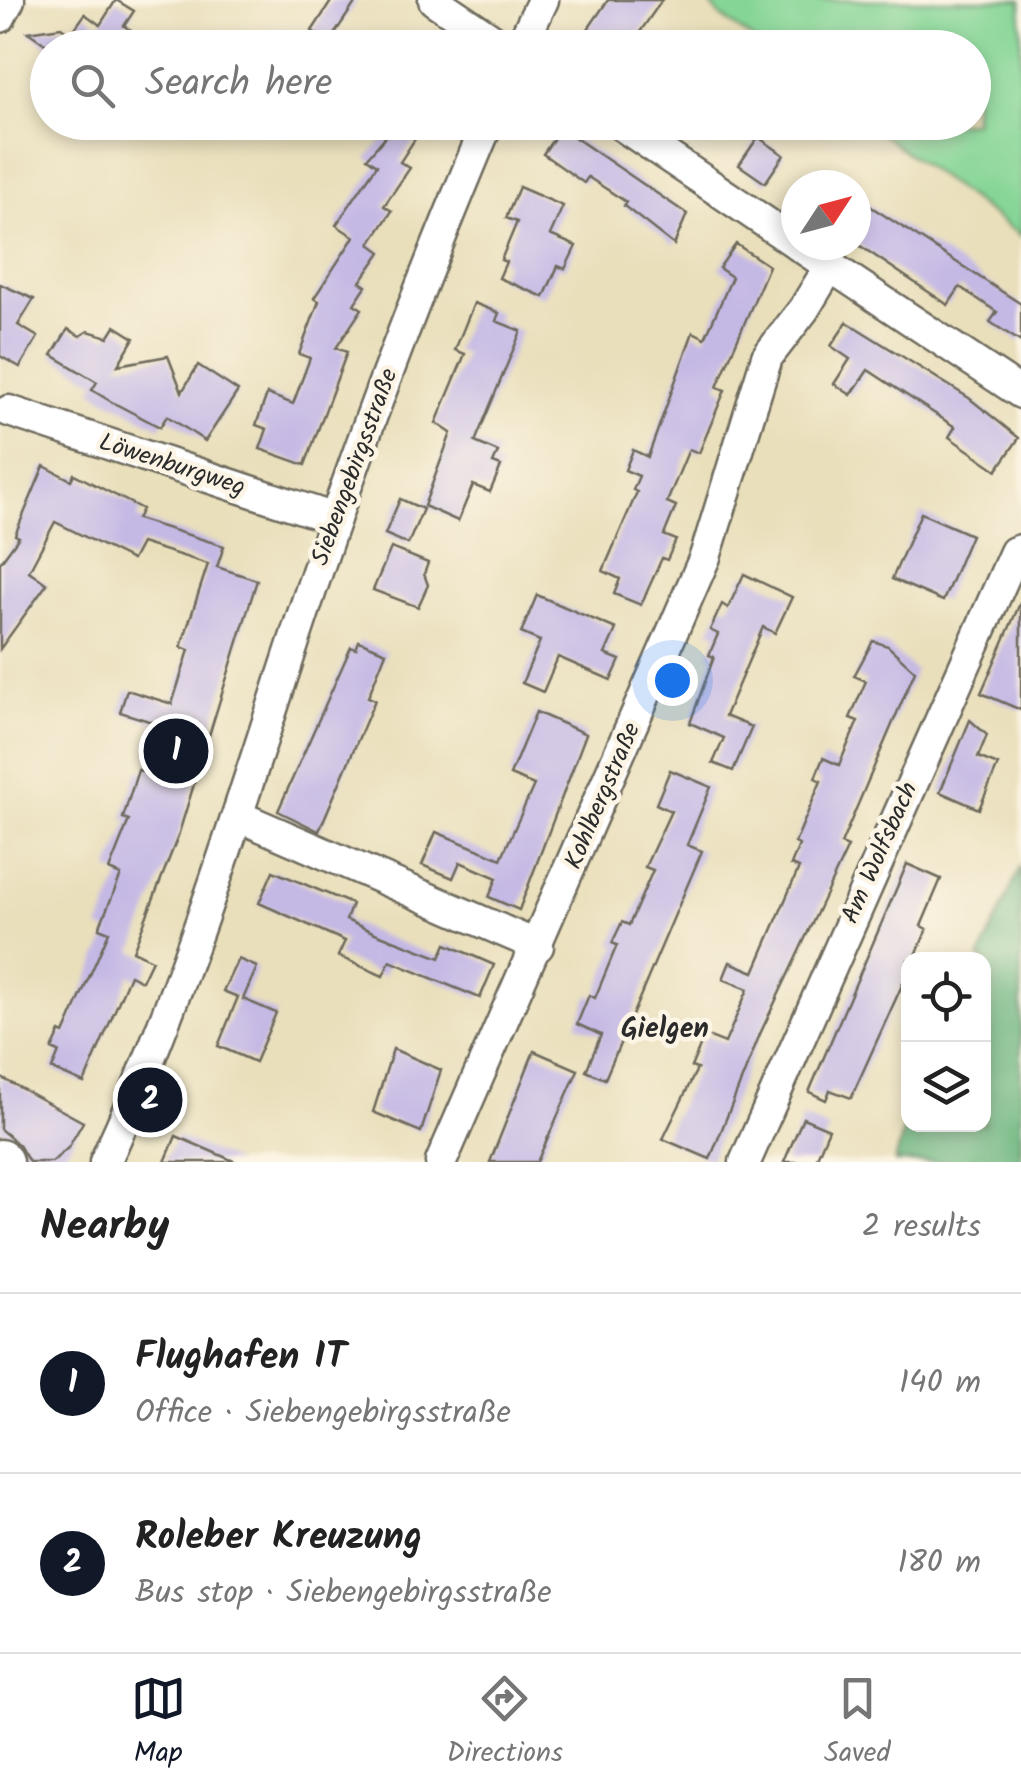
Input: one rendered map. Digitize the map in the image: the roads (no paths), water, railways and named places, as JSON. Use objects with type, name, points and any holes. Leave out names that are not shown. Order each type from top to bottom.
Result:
[{"type":"street","points":[[0,17],[9,0]]},
{"type":"street","points":[[434,0],[478,30]]},
{"type":"street","points":[[529,30],[544,0]]},
{"type":"street","name":"Siebengebirgsstraße","points":[[105,1162],[180,992],[335,519],[428,265],[480,140]]},
{"type":"street","points":[[643,140],[781,233]]},
{"type":"street","points":[[821,260],[1021,394]]},
{"type":"street","name":"Kohlbergstraße","points":[[441,1162],[705,557],[767,357],[804,309],[830,266]]},
{"type":"street","name":"Löwenburgweg","points":[[3,415],[335,519]]},
{"type":"street","name":"Am Wolfsbach","points":[[745,1162],[965,660],[1014,552],[1021,550]]},
{"type":"street","points":[[238,816],[538,946]]},
{"type":"place","name":"Flughafen IT","points":[[176,751]]},
{"type":"place","name":"Roleber Kreuzung","points":[[150,1100]]},
{"type":"district","name":"Gielgen","points":[[665,1029]]}]
